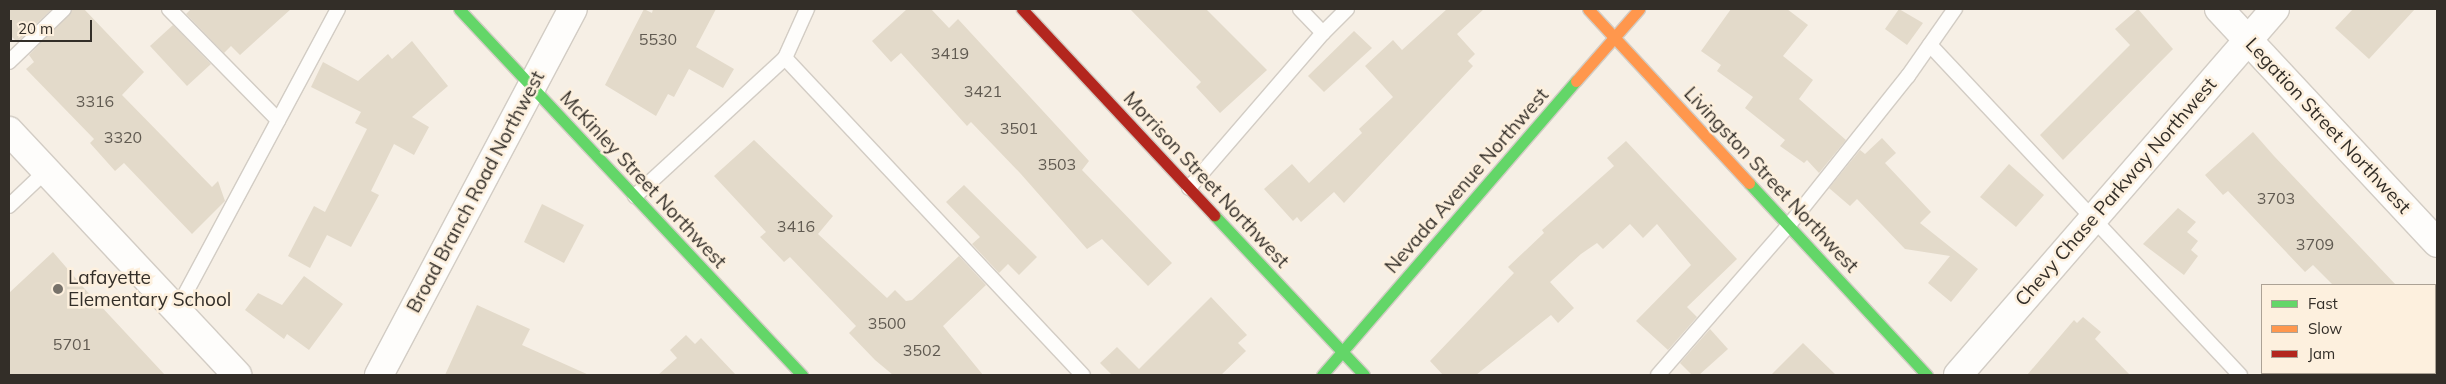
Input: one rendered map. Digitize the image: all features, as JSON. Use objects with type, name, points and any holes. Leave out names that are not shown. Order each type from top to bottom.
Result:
[{"type":"street","name":"McKinley Street Northwest","points":[[459,9],[802,375]]},
{"type":"street","name":"Broad Branch Road Northwest","points":[[379,375],[573,9]]},
{"type":"street","name":"Morrison Street Northwest","points":[[1022,9],[1364,375]]},
{"type":"street","name":"Livingston Street Northwest","points":[[1588,9],[1927,375]]},
{"type":"street","name":"Nevada Avenue Northwest","points":[[1322,375],[1639,9]]},
{"type":"street","name":"Legation Street Northwest","points":[[2219,9],[2437,243]]},
{"type":"street","name":"Chevy Chase Parkway Northwest","points":[[1958,375],[2274,9]]},
{"type":"street","points":[[9,131],[237,375]]},
{"type":"lane","points":[[9,62],[64,9]]},
{"type":"lane","points":[[169,9],[278,120]]},
{"type":"lane","points":[[176,311],[338,9]]},
{"type":"lane","points":[[635,196],[785,58],[807,9]]},
{"type":"lane","points":[[1300,9],[1323,33]]},
{"type":"lane","points":[[1189,188],[1323,33],[1347,9]]},
{"type":"lane","points":[[1658,375],[1789,225],[1930,45],[1955,9]]},
{"type":"lane","points":[[1930,45],[2240,375]]},
{"type":"lane","points":[[785,58],[1083,375]]},
{"type":"lane","points":[[9,206],[46,171]]},
{"type":"building","points":[[9,9],[52,9],[17,42],[9,34]]},
{"type":"building","points":[[73,9],[84,9],[144,72],[122,95],[212,187],[218,181],[225,201],[192,234],[124,163],[115,171],[90,143],[94,139],[26,69],[34,62],[29,55]]},
{"type":"building","points":[[191,9],[291,9],[240,55],[231,46],[224,53],[186,14]]},
{"type":"building","points":[[644,9],[652,13],[653,9],[716,9],[696,47],[734,69],[723,88],[689,69],[674,97],[668,94],[656,116],[605,85]]},
{"type":"building","points":[[907,9],[931,9],[949,28],[958,19],[1089,161],[1082,170],[1172,263],[1148,286],[1102,239],[1087,249],[1020,173],[971,122],[967,126],[901,53],[891,62],[872,41]]},
{"type":"building","points":[[1130,9],[1206,9],[1267,70],[1220,113],[1196,87],[1201,82]]},
{"type":"building","points":[[1447,9],[1484,9],[1457,34],[1475,54],[1468,61],[1473,66],[1344,203],[1334,192],[1301,222],[1297,217],[1293,221],[1264,189],[1292,164],[1309,183],[1362,133],[1359,129],[1393,97],[1365,66],[1393,40],[1402,50]]},
{"type":"building","points":[[1731,9],[1787,9],[1808,25],[1783,56],[1813,80],[1799,99],[1846,140],[1819,173],[1807,160],[1804,163],[1780,146],[1785,140],[1745,108],[1753,97],[1717,71],[1721,65],[1701,51]]},
{"type":"building","points":[[1899,9],[1923,23],[1907,45],[1885,29]]},
{"type":"building","points":[[2138,9],[2173,49],[2063,160],[2040,135],[2130,45],[2115,29]]},
{"type":"building","points":[[2353,9],[2415,9],[2369,59],[2335,28]]},
{"type":"building","points":[[173,25],[211,64],[187,86],[150,46]]},
{"type":"building","points":[[1354,31],[1372,48],[1324,92],[1308,76]]},
{"type":"building","points":[[412,41],[448,86],[412,117],[429,127],[414,155],[394,144],[371,191],[379,195],[351,247],[327,235],[310,268],[288,256],[314,206],[325,212],[367,129],[355,123],[361,112],[311,87],[323,62],[358,81],[388,54],[392,59]]},
{"type":"building","points":[[2253,132],[2395,284],[2332,284],[2313,265],[2305,272],[2228,191],[2223,195],[2205,175]]},
{"type":"building","points":[[1882,138],[1896,153],[1885,163],[1931,212],[1920,223],[1978,269],[1951,302],[1928,283],[1950,256],[1905,249],[1857,199],[1850,206],[1829,188],[1860,150],[1865,154]]},
{"type":"building","points":[[754,140],[833,216],[818,234],[887,298],[895,290],[906,301],[912,300],[959,256],[986,285],[943,326],[983,375],[893,375],[875,360],[849,333],[856,326],[790,257],[784,262],[760,237],[766,232],[714,176]]},
{"type":"building","points":[[1626,141],[1737,259],[1687,307],[1697,317],[1668,350],[1636,321],[1691,265],[1657,224],[1643,238],[1630,224],[1603,249],[1597,243],[1581,254],[1550,282],[1574,308],[1558,323],[1551,315],[1476,375],[1443,375],[1430,361],[1514,273],[1508,267],[1544,233],[1542,230],[1614,166],[1607,158]]},
{"type":"building","points":[[2009,164],[2044,195],[2016,227],[1980,197]]},
{"type":"building","points":[[964,185],[1037,257],[1019,275],[1008,264],[999,273],[972,244],[980,237],[946,202]]},
{"type":"building","points":[[542,204],[584,225],[564,263],[524,242]]},
{"type":"building","points":[[2178,208],[2196,222],[2187,232],[2198,241],[2191,250],[2198,256],[2184,275],[2143,244]]},
{"type":"building","name":"Lafayette Elementary School","points":[[53,252],[165,375],[9,375],[9,293]]},
{"type":"building","points":[[304,276],[343,304],[309,350],[287,334],[284,339],[245,310],[258,293],[282,305]]},
{"type":"building","points":[[1211,297],[1247,335],[1238,343],[1246,351],[1221,375],[1112,375],[1100,363],[1117,347],[1139,369]]},
{"type":"building","points":[[477,305],[530,329],[522,345],[589,375],[445,375]]},
{"type":"building","points":[[2083,317],[2101,332],[2095,339],[2130,375],[2027,375],[2074,320],[2077,323]]},
{"type":"building","points":[[1710,329],[1728,349],[1699,375],[1692,375],[1680,363]]},
{"type":"building","points":[[686,335],[695,344],[701,338],[736,375],[658,375],[677,358],[670,350]]},
{"type":"building","points":[[1803,343],[1836,375],[1771,375]]},
{"type":"traffic: fast","points":[[459,9],[802,375]]},
{"type":"traffic: fast","points":[[1322,375],[1576,81]]},
{"type":"traffic: fast","points":[[1749,183],[1927,375]]},
{"type":"traffic: fast","points":[[1214,215],[1364,375]]},
{"type":"traffic: slow","points":[[1588,9],[1749,183]]},
{"type":"traffic: slow","points":[[1576,81],[1639,9]]},
{"type":"traffic: jam","points":[[1022,9],[1214,215]]},
{"type":"place","name":"Lafayette Elementary School","points":[[58,289]]}]
